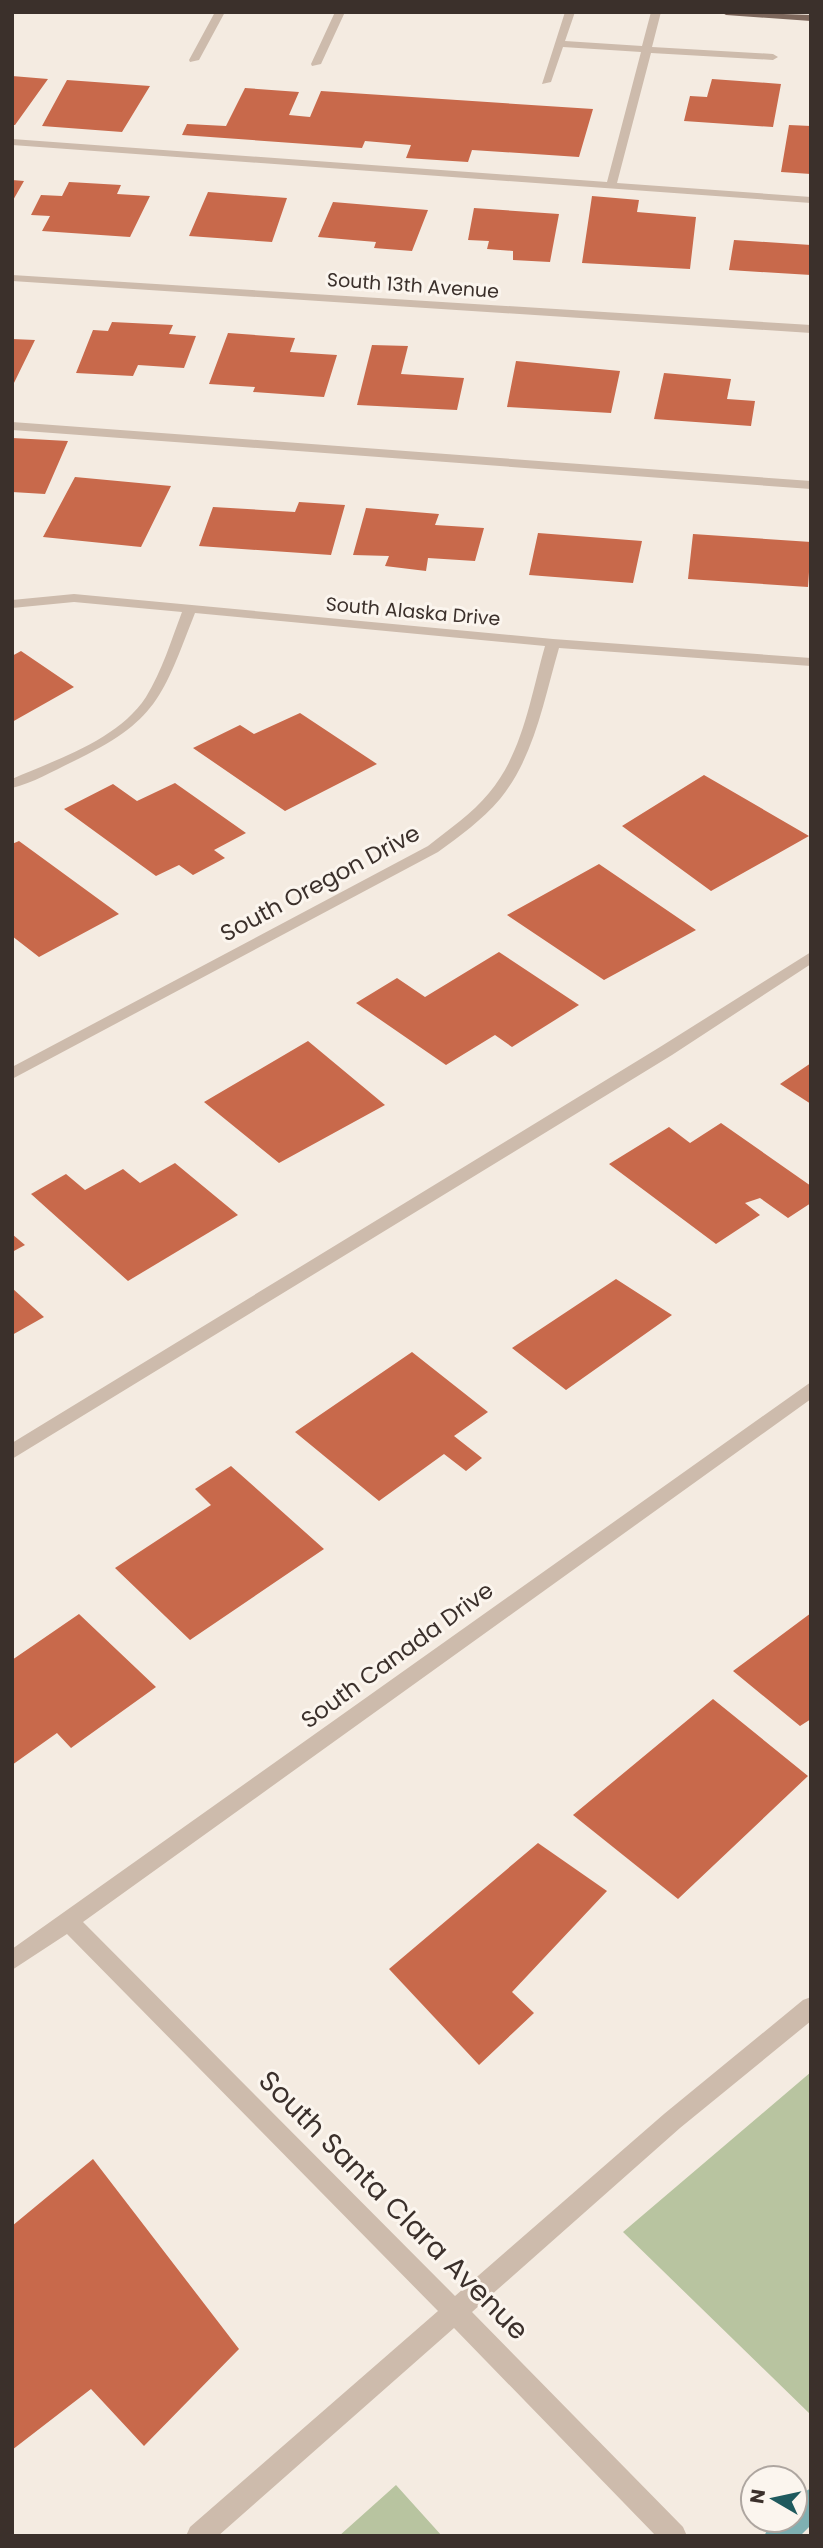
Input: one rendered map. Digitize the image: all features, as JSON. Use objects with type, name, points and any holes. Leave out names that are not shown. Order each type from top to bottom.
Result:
[{"type":"main road","points":[[726,12],[811,18]]},
{"type":"street","points":[[194,60],[220,12]]},
{"type":"street","points":[[316,64],[340,12]]},
{"type":"street","points":[[546,82],[570,12]]},
{"type":"street","points":[[611,186],[656,12]]},
{"type":"street","points":[[559,44],[774,57]]},
{"type":"street","points":[[12,142],[811,200]]},
{"type":"street","name":"South 13th Avenue","points":[[12,278],[811,329]]},
{"type":"street","points":[[12,426],[811,485]]},
{"type":"street","name":"South Alaska Drive","points":[[12,604],[74,598],[553,643],[811,663]]},
{"type":"street","points":[[12,784],[119,731],[146,709],[162,680],[190,610]]},
{"type":"street","name":"South Oregon Drive","points":[[12,1074],[433,849],[463,826],[502,786],[527,734],[553,643]]},
{"type":"street","points":[[12,1452],[666,1051],[811,957]]},
{"type":"street","name":"South Canada Drive","points":[[12,1961],[811,1389]]},
{"type":"street","name":"South Santa Clara Avenue","points":[[68,1921],[674,2536]]},
{"type":"street","points":[[199,2536],[672,2120],[811,2007]]},
{"type":"green space","points":[[811,2072],[811,2415],[623,2232]]},
{"type":"green space","points":[[396,2485],[442,2536],[339,2536]]},
{"type":"building","points":[[12,76],[48,79],[15,125],[12,125]]},
{"type":"building","points":[[712,79],[781,84],[773,127],[684,121],[690,96],[707,97]]},
{"type":"building","points":[[67,80],[150,86],[122,132],[42,126]]},
{"type":"building","points":[[245,88],[299,92],[289,115],[310,117],[321,91],[593,109],[579,157],[472,150],[468,162],[406,158],[411,145],[365,141],[362,148],[182,135],[187,124],[226,126]]},
{"type":"building","points":[[789,125],[811,126],[811,174],[781,172]]},
{"type":"building","points":[[12,180],[24,181],[12,202]]},
{"type":"building","points":[[69,182],[121,185],[117,194],[150,196],[130,237],[42,231],[50,216],[31,215],[41,195],[62,196]]},
{"type":"building","points":[[208,192],[287,198],[272,242],[189,236]]},
{"type":"building","points":[[592,196],[639,200],[637,212],[696,217],[690,269],[582,263]]},
{"type":"building","points":[[333,202],[428,210],[412,251],[374,248],[376,242],[318,237]]},
{"type":"building","points":[[474,208],[559,214],[550,262],[513,260],[513,251],[487,249],[489,241],[468,240]]},
{"type":"building","points":[[734,240],[811,245],[811,275],[729,270]]},
{"type":"building","points":[[112,322],[173,325],[169,334],[196,336],[184,368],[138,365],[133,376],[76,373],[93,330],[108,331]]},
{"type":"building","points":[[228,333],[295,338],[290,352],[337,355],[324,397],[253,392],[255,387],[209,384]]},
{"type":"building","points":[[12,339],[35,340],[12,387]]},
{"type":"building","points":[[372,345],[408,346],[401,374],[464,378],[457,410],[357,405]]},
{"type":"building","points":[[516,361],[620,371],[611,413],[507,407]]},
{"type":"building","points":[[664,373],[731,379],[727,399],[755,401],[751,426],[654,419]]},
{"type":"building","points":[[12,438],[68,441],[45,494],[12,492]]},
{"type":"building","points":[[75,477],[171,486],[141,547],[43,537]]},
{"type":"building","points":[[299,502],[345,505],[331,555],[199,546],[213,507],[295,512]]},
{"type":"building","points":[[366,508],[439,514],[435,525],[484,528],[475,561],[428,558],[426,571],[385,566],[389,556],[353,555]]},
{"type":"building","points":[[538,533],[642,541],[633,583],[529,575]]},
{"type":"building","points":[[693,534],[811,542],[808,587],[688,579]]},
{"type":"building","points":[[21,651],[74,687],[12,722],[12,656]]},
{"type":"building","points":[[300,713],[377,764],[285,811],[193,748],[240,725],[254,734]]},
{"type":"building","points":[[704,775],[809,836],[711,891],[622,826]]},
{"type":"building","points":[[175,783],[246,833],[214,850],[225,858],[193,875],[179,865],[156,876],[64,809],[113,784],[137,801]]},
{"type":"building","points":[[19,841],[119,914],[39,957],[12,936],[12,844]]},
{"type":"building","points":[[599,864],[696,930],[604,980],[507,915]]},
{"type":"building","points":[[499,952],[579,1005],[512,1047],[495,1035],[446,1065],[356,1003],[397,978],[425,997]]},
{"type":"building","points":[[308,1041],[385,1105],[279,1163],[204,1102]]},
{"type":"building","points":[[811,1063],[811,1104],[780,1084]]},
{"type":"building","points":[[721,1123],[811,1186],[811,1203],[788,1218],[760,1198],[745,1203],[760,1215],[716,1244],[609,1164],[669,1127],[690,1143]]},
{"type":"building","points":[[175,1163],[238,1215],[128,1281],[31,1194],[66,1174],[85,1190],[123,1169],[140,1183]]},
{"type":"building","points":[[12,1234],[25,1245],[12,1252]]},
{"type":"building","points":[[616,1279],[672,1315],[566,1390],[512,1348]]},
{"type":"building","points":[[12,1288],[44,1317],[12,1335]]},
{"type":"building","points":[[412,1352],[488,1412],[454,1436],[482,1458],[466,1471],[444,1454],[379,1501],[295,1432]]},
{"type":"building","points":[[231,1466],[324,1549],[190,1640],[115,1568],[211,1505],[195,1489]]},
{"type":"building","points":[[811,1613],[811,1719],[800,1726],[733,1671]]},
{"type":"building","points":[[79,1614],[156,1687],[71,1748],[57,1733],[12,1765],[12,1660]]},
{"type":"building","points":[[713,1699],[808,1776],[678,1899],[573,1815]]},
{"type":"building","points":[[538,1843],[607,1891],[512,1992],[534,2013],[479,2065],[389,1969]]},
{"type":"building","points":[[93,2159],[239,2349],[144,2446],[91,2389],[12,2450],[12,2226]]}]
